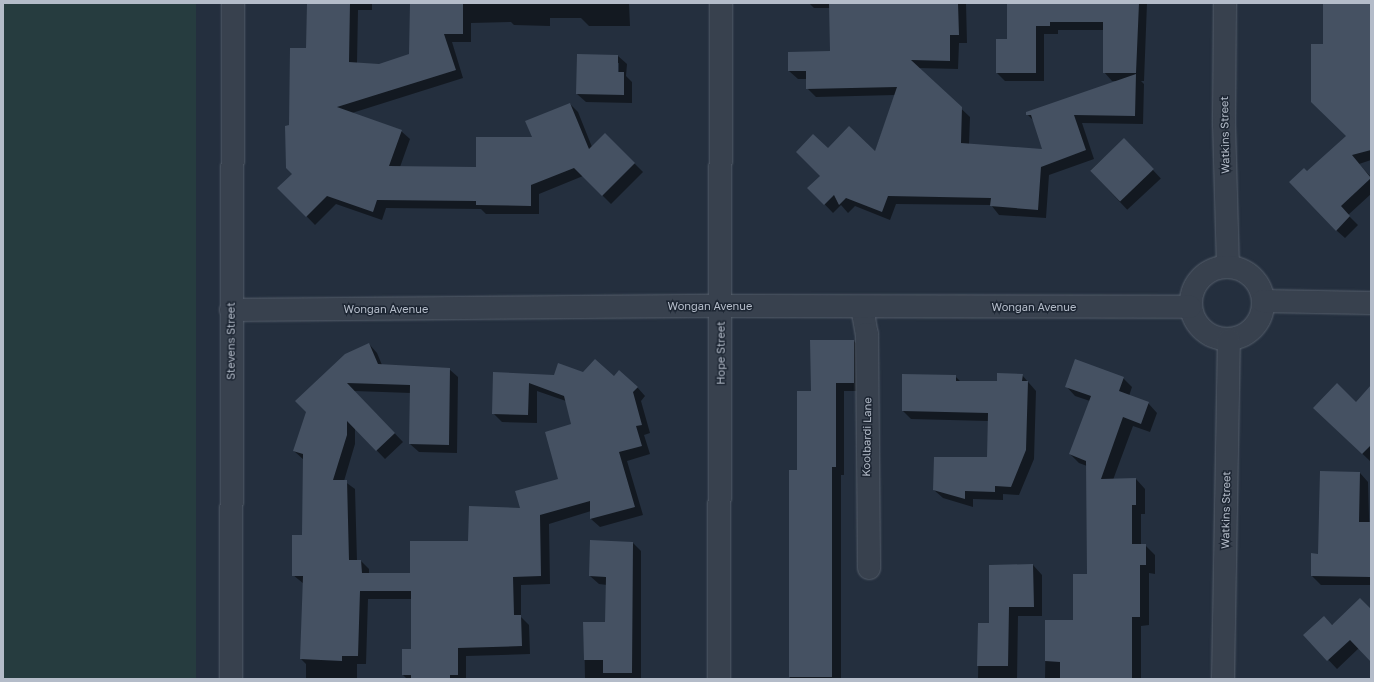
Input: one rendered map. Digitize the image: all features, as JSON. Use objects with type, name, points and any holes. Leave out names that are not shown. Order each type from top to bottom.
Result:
[{"type":"street","name":"Stevens Street","points":[[231,679],[233,3]]},
{"type":"street","name":"Hope Street","points":[[719,679],[721,3]]},
{"type":"street","name":"Watkins Street","points":[[1225,3],[1224,124],[1228,266]]},
{"type":"street","points":[[1228,266],[1248,273],[1261,291],[1263,301],[1257,323],[1250,332],[1229,340],[1207,335],[1193,318],[1190,307],[1196,283],[1215,268],[1228,266]]},
{"type":"street","points":[[1263,301],[1371,303]]},
{"type":"street","name":"Wongan Avenue","points":[[231,310],[721,306],[1190,307]]},
{"type":"street","name":"Koolbardi Lane","points":[[862,307],[867,334],[866,515],[869,568]]},
{"type":"street","name":"Watkins Street","points":[[1224,679],[1229,340]]},
{"type":"green space","points":[[3,3],[196,3],[196,679],[3,679]]},
{"type":"building","points":[[307,3],[350,3],[349,62],[379,64],[409,54],[410,3],[463,3],[463,34],[444,34],[456,70],[337,107],[402,130],[389,166],[476,167],[476,137],[532,137],[525,121],[570,103],[589,149],[605,133],[635,163],[602,196],[574,168],[531,185],[531,206],[476,205],[476,201],[377,200],[373,212],[327,196],[306,217],[277,188],[292,174],[286,168],[285,126],[289,125],[290,48],[306,48]]},
{"type":"building","points":[[829,3],[958,3],[959,35],[950,35],[950,61],[911,60],[962,107],[961,143],[1042,149],[1031,115],[1026,115],[1026,112],[1136,74],[1135,116],[1074,115],[1086,150],[1041,167],[1038,210],[990,206],[991,198],[888,196],[882,212],[846,198],[839,205],[834,195],[824,205],[807,188],[820,176],[796,152],[813,134],[828,148],[849,126],[875,151],[897,87],[806,89],[806,71],[788,71],[788,52],[830,51]]},
{"type":"building","points":[[1007,3],[1139,3],[1136,73],[1103,73],[1103,22],[1050,22],[1050,26],[1036,26],[1036,73],[996,73],[996,39],[1007,39]]},
{"type":"building","points":[[1323,3],[1371,3],[1371,150],[1352,155],[1371,178],[1341,206],[1350,216],[1336,231],[1289,182],[1304,168],[1307,171],[1346,136],[1311,102],[1311,44],[1323,44]]},
{"type":"building","points":[[577,54],[618,55],[618,72],[624,72],[624,95],[576,94]]},
{"type":"building","points":[[1124,138],[1154,169],[1120,202],[1090,171]]},
{"type":"building","points":[[810,340],[854,340],[854,383],[836,383],[836,467],[832,467],[832,677],[789,677],[789,470],[797,470],[797,391],[811,391]]},
{"type":"building","points":[[369,343],[378,364],[450,368],[449,445],[409,444],[410,385],[347,383],[395,433],[376,451],[347,421],[347,435],[333,480],[347,480],[349,560],[361,560],[362,573],[410,573],[410,541],[468,541],[469,506],[520,508],[515,491],[558,479],[545,432],[571,424],[564,396],[529,383],[528,415],[492,414],[493,372],[554,375],[558,363],[583,372],[595,359],[614,376],[619,370],[638,387],[633,392],[642,425],[636,426],[642,446],[619,452],[635,507],[590,519],[590,501],[540,515],[541,576],[513,577],[514,615],[521,615],[522,646],[458,648],[458,675],[450,675],[450,679],[411,679],[411,675],[402,675],[402,649],[411,649],[411,591],[360,591],[358,656],[342,656],[342,661],[300,659],[303,576],[292,576],[292,535],[302,535],[303,454],[293,451],[306,412],[295,401],[345,354]]},
{"type":"building","points":[[1075,359],[1124,377],[1119,391],[1149,402],[1141,424],[1123,417],[1101,479],[1136,478],[1136,505],[1132,505],[1132,544],[1146,544],[1146,565],[1140,565],[1140,617],[1132,617],[1132,679],[1060,679],[1060,662],[1045,661],[1045,620],[1073,620],[1073,574],[1087,574],[1086,461],[1069,454],[1091,396],[1065,387]]},
{"type":"building","points":[[997,373],[1023,374],[1022,381],[1028,381],[1026,450],[1011,487],[995,486],[995,492],[965,491],[965,499],[933,490],[934,457],[987,457],[988,413],[902,411],[902,374],[956,375],[956,381],[997,381]]},
{"type":"building","points":[[1337,383],[1356,402],[1371,385],[1371,445],[1362,454],[1313,408]]},
{"type":"building","points":[[1320,471],[1360,472],[1359,522],[1371,522],[1370,577],[1311,576],[1311,553],[1318,554]]},
{"type":"building","points":[[590,540],[633,542],[632,673],[603,673],[603,660],[584,660],[583,622],[605,622],[606,577],[589,576]]},
{"type":"building","points":[[1033,564],[1034,607],[1009,607],[1008,666],[977,666],[978,623],[989,623],[989,565]]},
{"type":"building","points":[[1360,598],[1371,609],[1371,662],[1350,640],[1327,661],[1303,635],[1324,616],[1332,625]]}]
